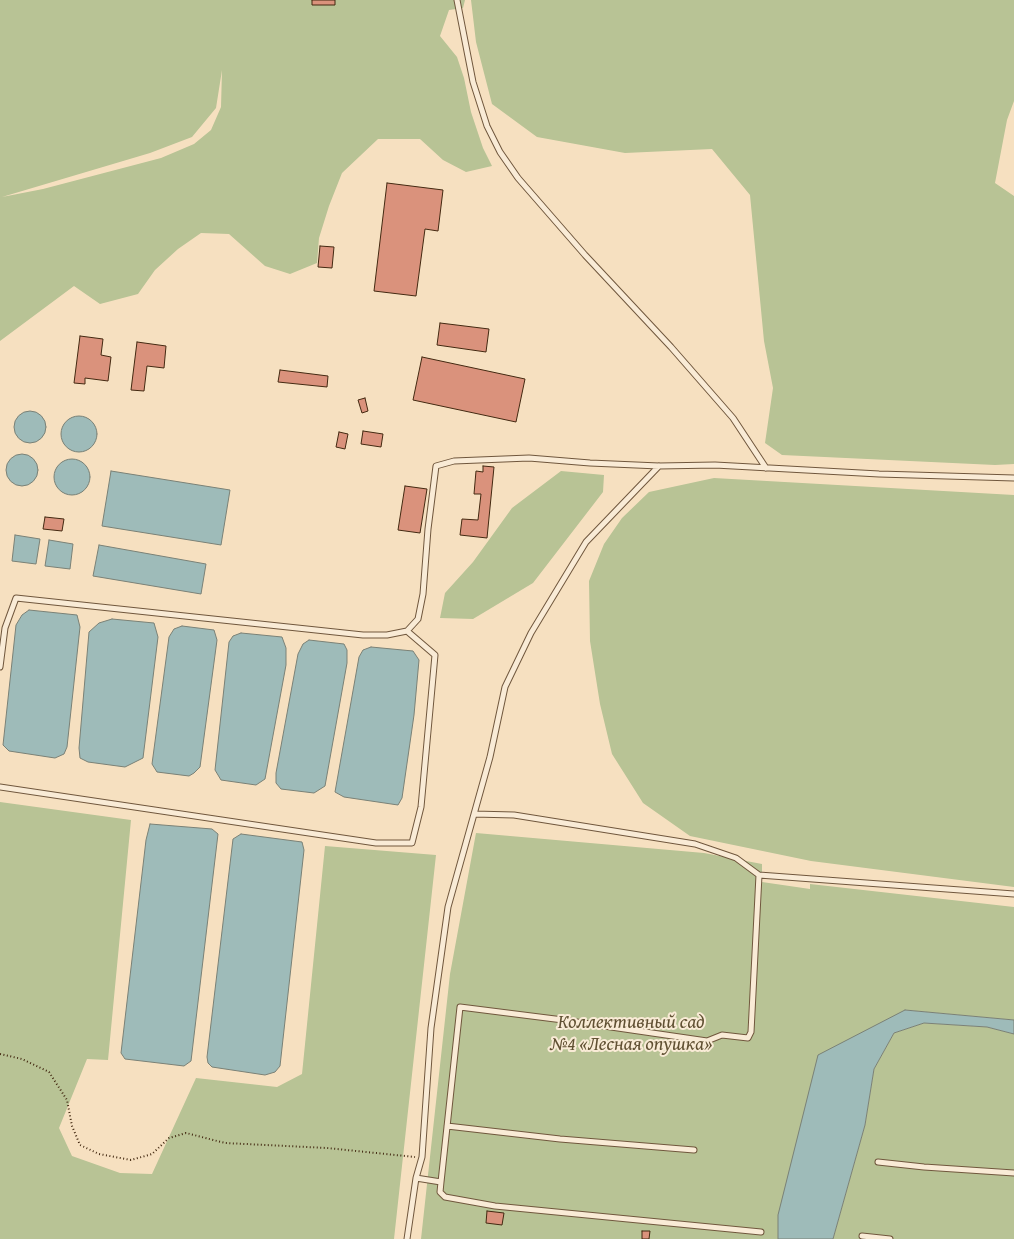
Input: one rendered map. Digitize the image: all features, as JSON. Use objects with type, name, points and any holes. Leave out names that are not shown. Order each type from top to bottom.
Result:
[{"type":"lane","points":[[457,0],[474,82],[487,126],[500,152],[518,178],[585,255],[733,418],[766,468]]},
{"type":"lane","points":[[0,666],[5,628],[16,598],[363,635],[387,635],[407,631],[418,619],[423,594],[428,529],[436,466],[454,461],[529,458],[659,466],[715,465],[878,474],[1014,478]]},
{"type":"lane","points":[[407,1239],[416,1178],[422,1157],[431,1028],[448,907],[490,757],[505,687],[531,633],[586,542],[659,466]]},
{"type":"lane","points":[[0,787],[376,843],[412,843],[420,807],[435,655],[407,631]]},
{"type":"lane","points":[[474,814],[514,815],[695,844],[736,858],[759,875],[1014,894]]},
{"type":"lane","points":[[759,875],[751,1032],[748,1038],[722,1035],[707,1041],[460,1007],[440,1192],[445,1197],[495,1206],[761,1232]]},
{"type":"lane","points":[[447,1126],[560,1139],[694,1150]]},
{"type":"lane","points":[[878,1162],[1014,1173]]},
{"type":"lane","points":[[416,1178],[441,1182]]},
{"type":"lane","points":[[862,1236],[890,1239]]},
{"type":"path","points":[[0,1054],[22,1058],[49,1072],[67,1100],[72,1126],[80,1145],[99,1154],[131,1160],[152,1154],[169,1138],[186,1133],[225,1143],[327,1148],[422,1157]]},
{"type":"green space","points":[[0,0],[465,0],[463,8],[449,10],[440,36],[457,57],[464,78],[471,112],[483,148],[492,166],[466,172],[443,160],[420,139],[378,139],[342,173],[319,238],[317,263],[290,274],[265,266],[229,234],[201,233],[178,249],[155,270],[138,294],[100,304],[74,286],[0,341]],"holes":[[[222,70],[221,107],[211,130],[194,144],[161,158],[43,189],[2,197],[150,153],[192,137],[216,108]]]},
{"type":"green space","points":[[471,0],[1014,0],[1014,101],[1007,120],[995,183],[1014,196],[1014,464],[995,465],[782,455],[765,443],[773,388],[764,341],[750,195],[712,149],[625,153],[537,137],[492,104],[476,42]]},
{"type":"green space","points":[[561,471],[604,475],[603,492],[533,583],[473,619],[440,618],[445,593],[473,562],[512,508]]},
{"type":"green space","points":[[714,478],[1014,495],[1014,887],[811,861],[690,836],[643,803],[612,754],[600,704],[590,641],[589,581],[604,544],[622,518],[649,492]]},
{"type":"green space","points":[[0,802],[131,820],[108,1060],[87,1059],[59,1128],[72,1156],[120,1173],[152,1174],[196,1078],[277,1087],[302,1074],[325,846],[436,855],[394,1239],[0,1239]]},
{"type":"green space","name":"Коллективный сад №4 «Лесная опушка»","points":[[476,833],[704,853],[762,864],[762,882],[810,889],[810,884],[1014,907],[1014,1020],[905,1010],[778,1215],[778,1239],[421,1239],[450,974]]},
{"type":"green space","points":[[924,1023],[987,1027],[1014,1034],[1014,1239],[833,1239],[865,1125],[874,1069],[894,1033]]},
{"type":"water","points":[[30,411],[36,412],[41,416],[45,421],[45,433],[41,438],[36,442],[30,443],[24,442],[19,438],[15,433],[14,427],[15,421],[19,416],[24,412]]},
{"type":"water","points":[[79,416],[91,422],[97,434],[91,446],[79,452],[67,446],[61,434],[67,422]]},
{"type":"water","points":[[22,454],[28,455],[33,459],[37,464],[37,476],[33,481],[28,485],[22,486],[16,485],[11,481],[7,476],[6,470],[7,464],[11,459],[16,455]]},
{"type":"water","points":[[72,459],[84,465],[90,477],[84,489],[72,495],[60,489],[54,477],[60,465]]},
{"type":"water","points":[[111,471],[230,490],[221,545],[102,526]]},
{"type":"water","points":[[15,535],[40,539],[36,564],[12,561]]},
{"type":"water","points":[[49,540],[73,544],[70,569],[45,566]]},
{"type":"water","points":[[99,545],[206,564],[201,594],[93,576]]},
{"type":"water","points":[[29,610],[77,615],[80,627],[67,747],[64,754],[55,758],[9,751],[3,745],[16,625],[22,615]]},
{"type":"water","points":[[112,619],[154,623],[158,637],[143,758],[125,767],[88,762],[80,758],[79,748],[89,632],[99,623]]},
{"type":"water","points":[[182,626],[214,630],[217,640],[200,767],[189,776],[157,772],[152,764],[169,637],[174,629]]},
{"type":"water","points":[[241,633],[282,637],[286,648],[286,665],[265,779],[256,785],[221,780],[215,770],[229,642],[233,636]]},
{"type":"water","points":[[309,640],[344,644],[347,650],[347,663],[325,786],[314,793],[281,789],[276,783],[276,773],[298,654],[303,644]]},
{"type":"water","points":[[371,647],[413,651],[419,660],[414,715],[402,798],[398,805],[344,797],[335,792],[359,657],[363,650]]},
{"type":"water","points":[[150,824],[212,829],[218,834],[191,1061],[184,1066],[125,1059],[121,1053],[146,840]]},
{"type":"water","points":[[241,834],[302,842],[304,850],[280,1066],[275,1072],[265,1075],[212,1067],[208,1063],[207,1057],[233,839]]},
{"type":"water","points":[[905,1010],[1014,1020],[1014,1034],[987,1027],[924,1023],[894,1033],[874,1069],[865,1125],[833,1239],[778,1239],[778,1215],[818,1055]]},
{"type":"building","points":[[312,0],[335,0],[335,5],[312,5]]},
{"type":"building","points":[[387,183],[443,190],[438,231],[425,229],[416,296],[374,291]]},
{"type":"building","points":[[320,246],[334,247],[332,268],[318,267]]},
{"type":"building","points":[[440,323],[489,329],[486,352],[437,345]]},
{"type":"building","points":[[80,336],[103,339],[101,355],[111,357],[108,381],[85,378],[85,384],[74,383]]},
{"type":"building","points":[[137,342],[166,346],[164,368],[147,366],[144,391],[131,390]]},
{"type":"building","points":[[422,357],[525,379],[516,422],[413,400]]},
{"type":"building","points":[[280,370],[328,376],[327,387],[278,382]]},
{"type":"building","points":[[365,398],[368,411],[362,413],[358,400]]},
{"type":"building","points":[[363,431],[383,434],[381,447],[361,444]]},
{"type":"building","points":[[339,432],[348,434],[345,449],[336,447]]},
{"type":"building","points":[[483,466],[494,467],[487,538],[460,535],[462,519],[478,520],[481,494],[474,494],[476,471],[483,472]]},
{"type":"building","points":[[405,486],[427,489],[420,533],[398,530]]},
{"type":"building","points":[[45,517],[64,519],[62,531],[43,529]]},
{"type":"building","points":[[487,1211],[504,1213],[502,1225],[486,1223]]},
{"type":"building","points":[[642,1231],[650,1231],[649,1239],[642,1239]]}]
